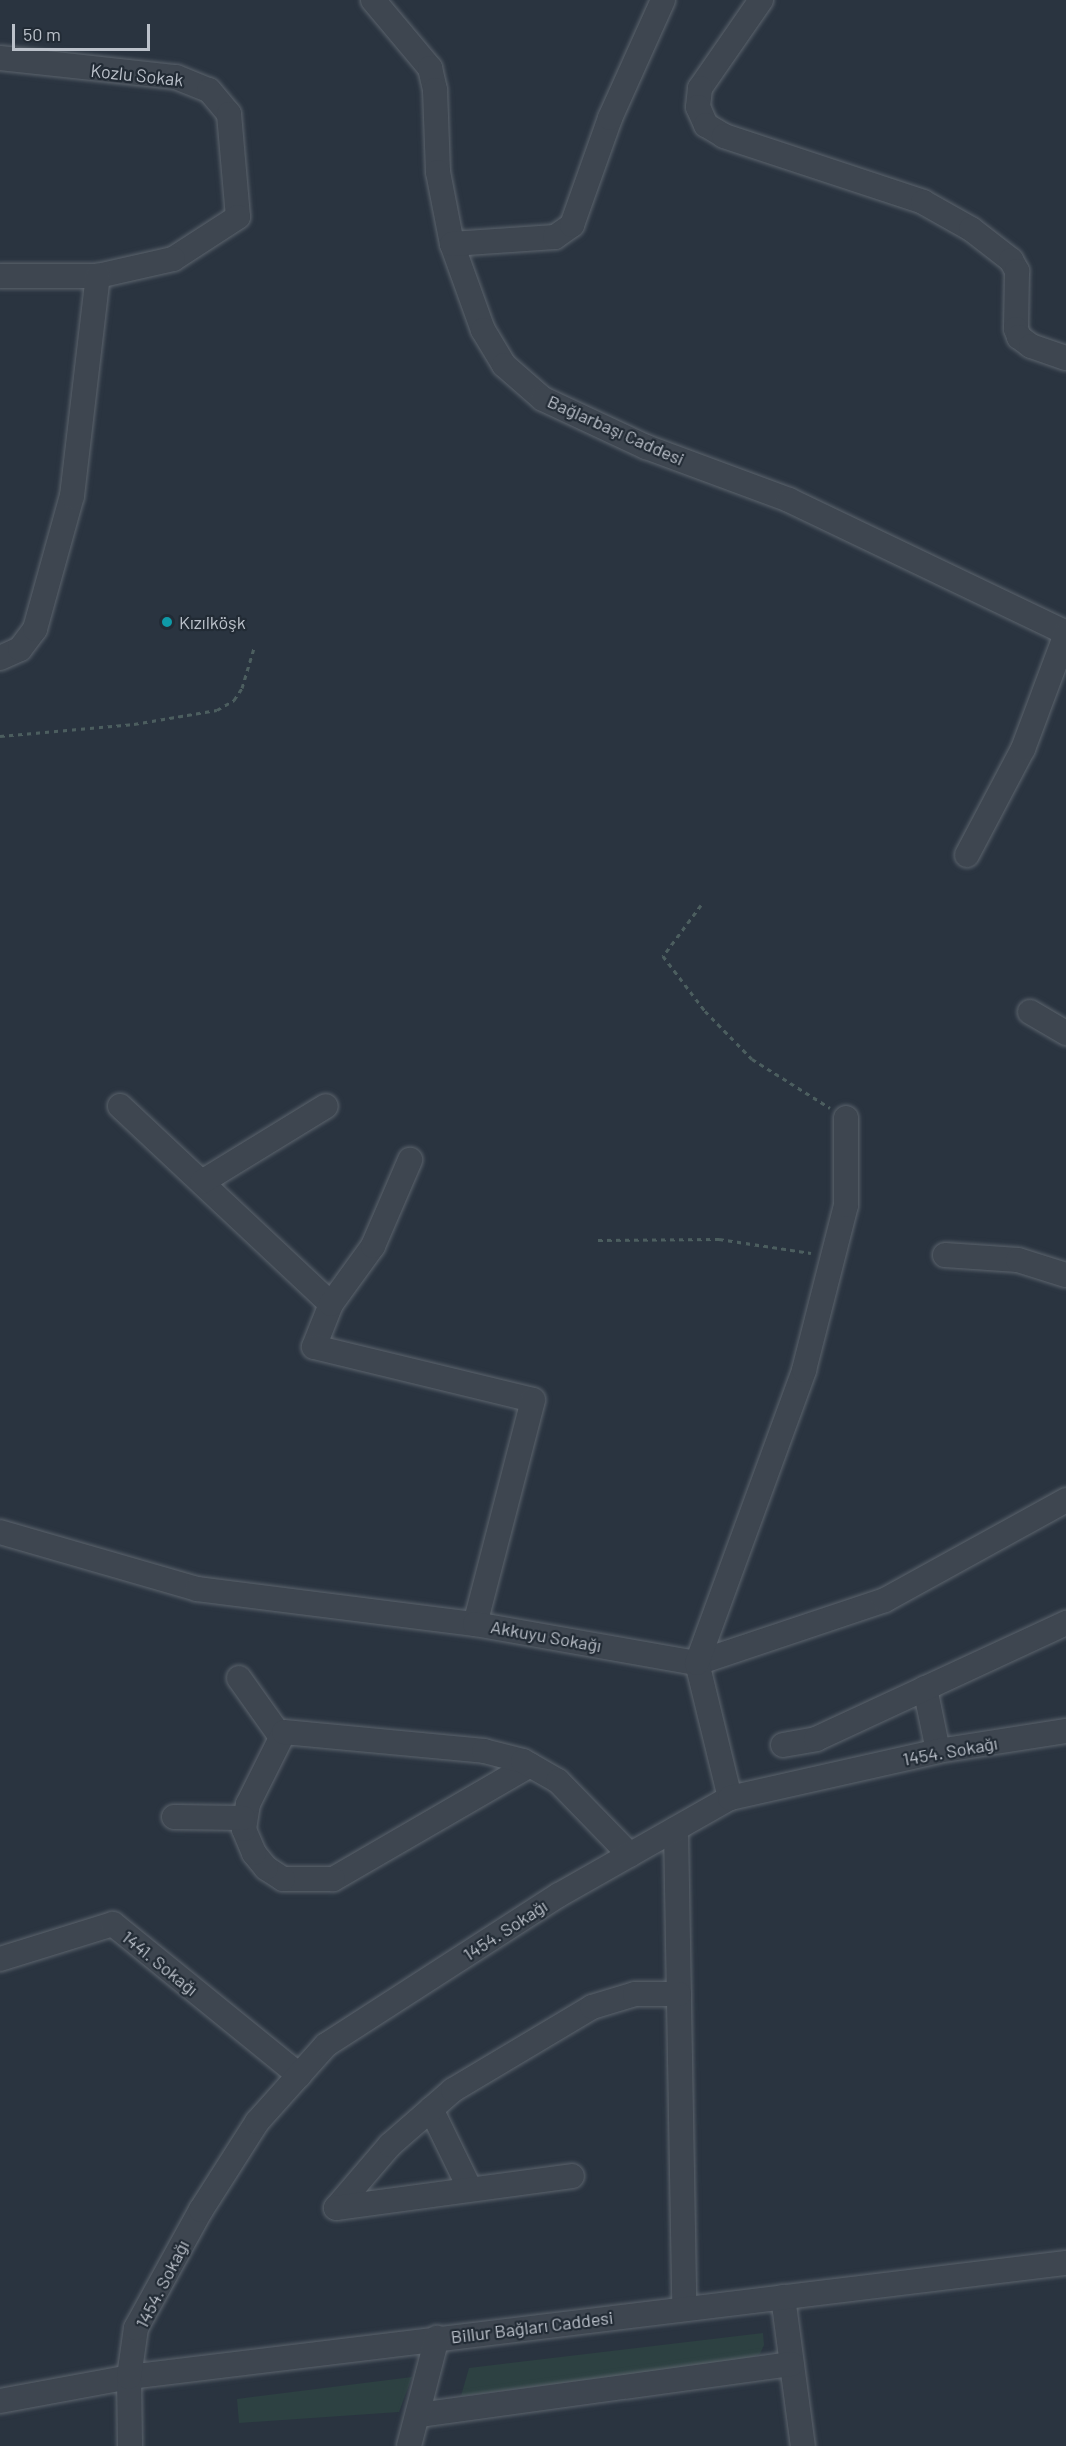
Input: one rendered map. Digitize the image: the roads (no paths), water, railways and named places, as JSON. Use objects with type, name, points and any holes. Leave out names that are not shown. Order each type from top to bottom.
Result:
[{"type":"street","name":"Bağlarbaşı Caddesi","points":[[373,0],[430,68],[435,90],[438,172],[452,244],[483,330],[504,365],[543,399],[646,447],[789,500],[1066,634]]},
{"type":"street","points":[[452,244],[555,237],[572,225],[610,118],[663,0]]},
{"type":"street","points":[[761,0],[700,88],[698,107],[706,125],[724,136],[923,202],[971,229],[1011,260],[1017,271],[1016,329],[1019,336],[1031,346],[1066,358]]},
{"type":"street","name":"Kozlu Sokak","points":[[0,58],[176,77],[209,90],[229,114],[238,218],[173,259],[98,276],[0,276]]},
{"type":"street","points":[[0,658],[20,649],[35,629],[72,496],[98,276]]},
{"type":"street","points":[[967,855],[1023,749],[1066,634]]},
{"type":"street","points":[[1030,1012],[1066,1033]]},
{"type":"street","points":[[120,1106],[331,1304]]},
{"type":"street","points":[[202,1182],[326,1106]]},
{"type":"street","points":[[730,1798],[697,1663],[804,1370],[846,1205],[846,1118]]},
{"type":"street","points":[[410,1160],[373,1246],[331,1304],[314,1347],[533,1400],[476,1624]]},
{"type":"street","points":[[945,1255],[1018,1260],[1066,1275]]},
{"type":"street","name":"Akkuyu Sokağı","points":[[0,1532],[197,1589],[476,1624],[697,1663],[885,1600],[1066,1500]]},
{"type":"street","points":[[783,1745],[816,1739],[1066,1623]]},
{"type":"street","points":[[239,1678],[281,1737]]},
{"type":"street","points":[[925,1688],[938,1751]]},
{"type":"street","name":"1454. Sokağı","points":[[130,2446],[129,2377],[136,2328],[201,2210],[257,2122],[327,2045],[559,1895],[730,1798],[938,1751],[1066,1731]]},
{"type":"street","points":[[530,1765],[333,1879],[283,1879],[266,1869],[247,1842],[243,1818],[284,1732],[484,1751],[530,1765],[558,1781],[630,1855]]},
{"type":"street","points":[[174,1817],[243,1818]]},
{"type":"street","points":[[676,1829],[684,2309]]},
{"type":"street","name":"1441. Sokağı","points":[[0,1959],[113,1924],[299,2075]]},
{"type":"street","points":[[572,2176],[469,2187],[336,2208],[390,2145],[453,2090],[592,2007],[635,1994],[679,1994]]},
{"type":"street","points":[[431,2109],[469,2187]]},
{"type":"street","name":"Billur Bağları Caddesi","points":[[0,2401],[129,2377],[1066,2263]]},
{"type":"street","points":[[783,2297],[803,2446]]},
{"type":"street","points":[[409,2446],[419,2415],[437,2338]]},
{"type":"street","points":[[419,2415],[792,2364]]},
{"type":"place","name":"Kızılköşk","points":[[167,622]]}]
